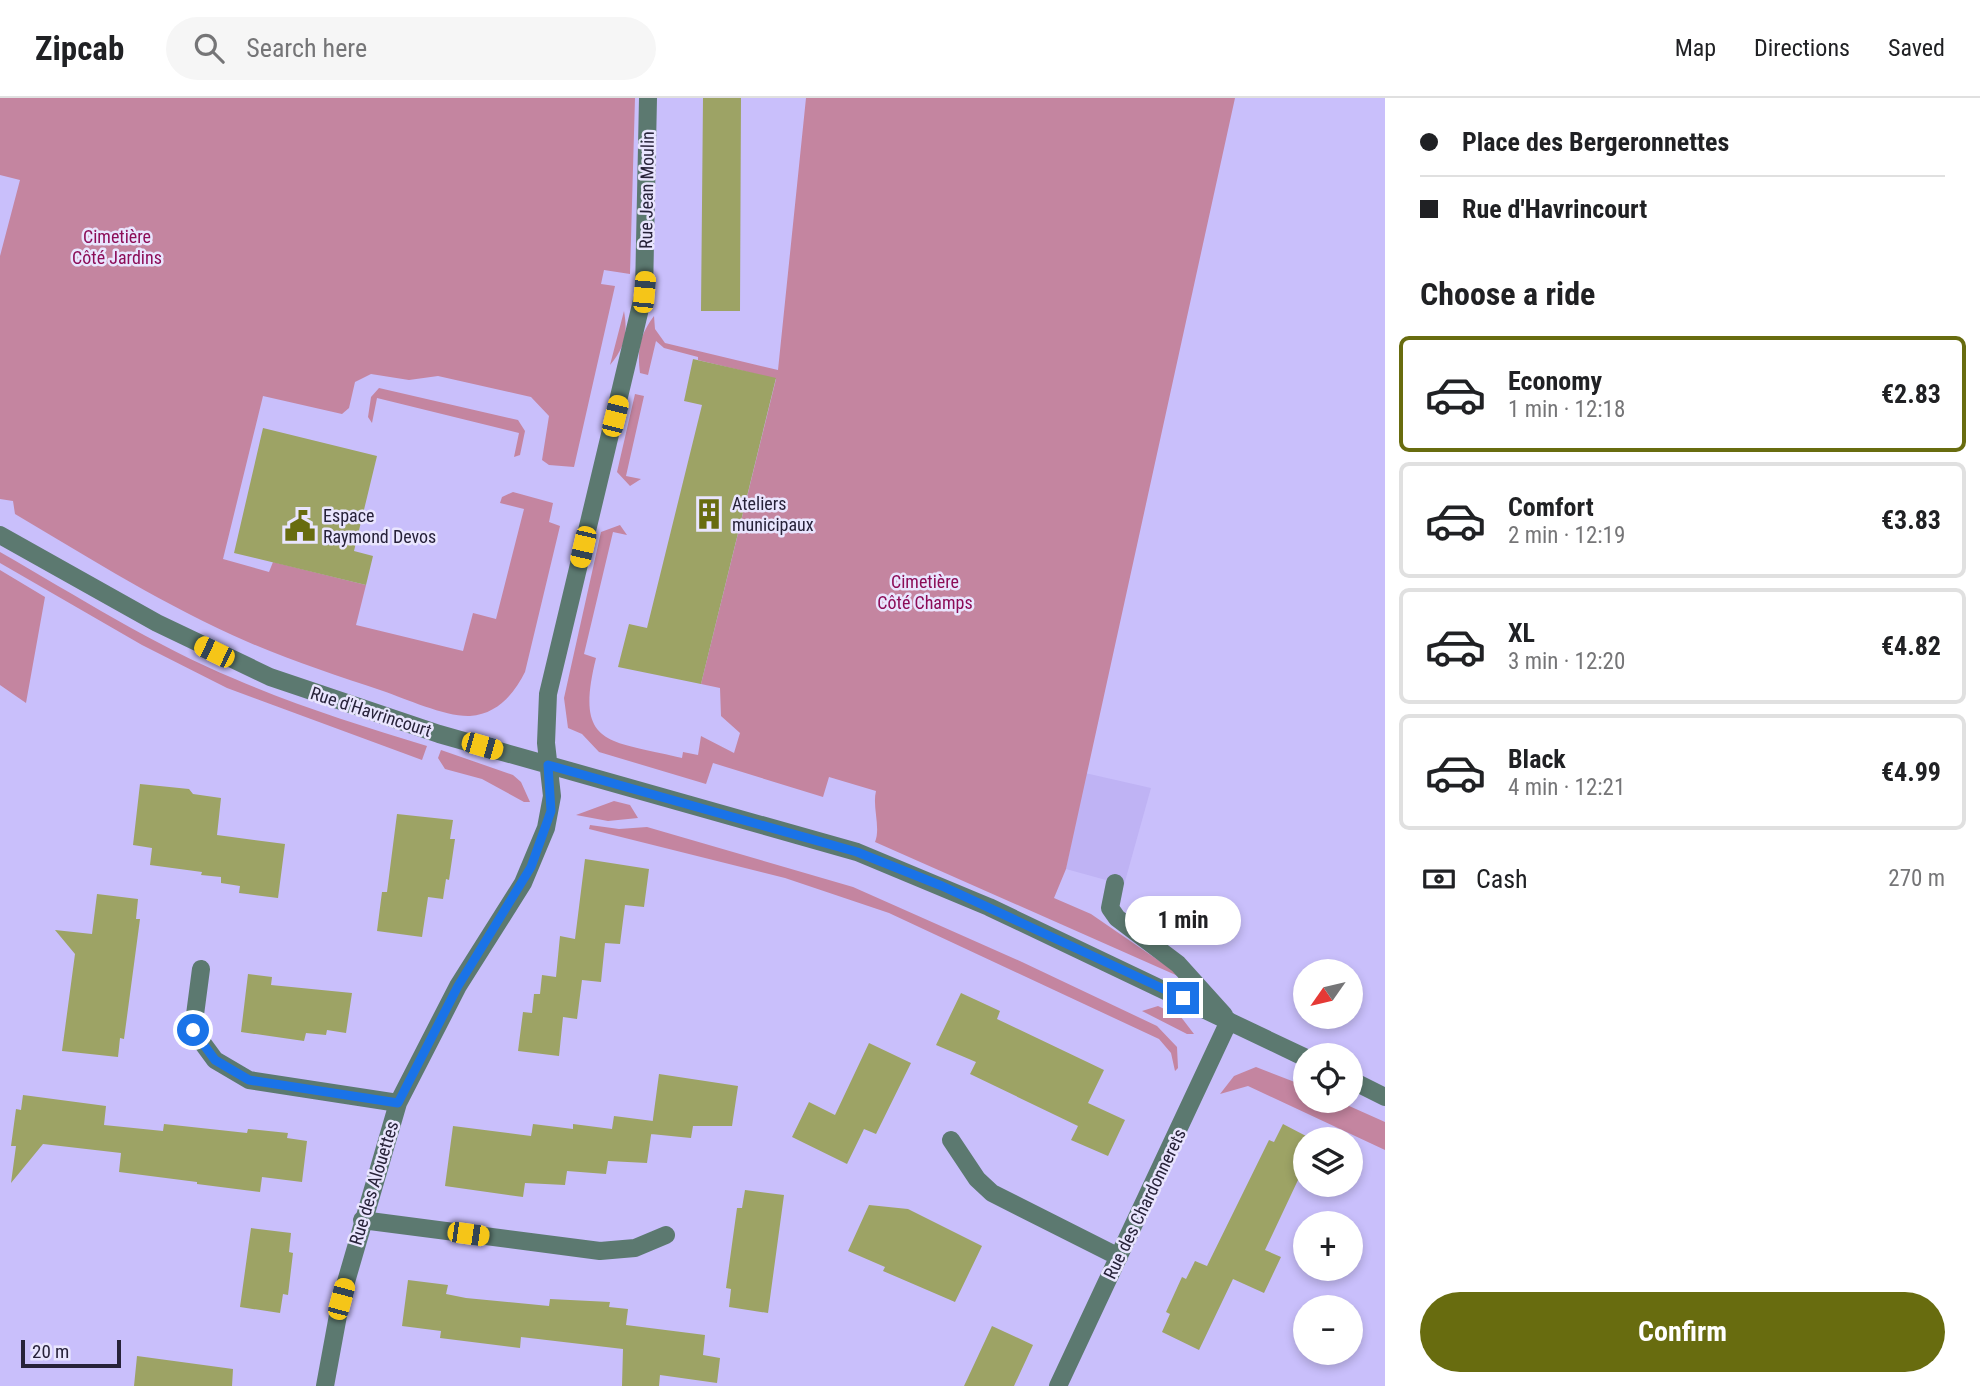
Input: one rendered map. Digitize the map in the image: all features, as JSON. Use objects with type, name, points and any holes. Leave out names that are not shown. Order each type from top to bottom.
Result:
[{"type":"street","name":"Rue Jean Moulin","points":[[628,363],[644,292],[648,98]]},
{"type":"street","name":"Rue des Alouettes","points":[[325,1386],[341,1299],[398,1103],[458,986],[531,867],[551,811],[548,694],[628,363]]},
{"type":"street","name":"Rue d'Havrincourt","points":[[0,535],[176,633],[270,677],[361,709],[548,765],[857,852],[954,891],[1293,1052]]},
{"type":"street","points":[[1115,883],[1110,908],[1117,918],[1178,964],[1229,1021]]},
{"type":"street","points":[[201,969],[193,1030],[215,1060],[249,1080],[398,1103]]},
{"type":"street","name":"Rue des Chardonnerets","points":[[1058,1386],[1229,1021]]},
{"type":"street","points":[[1363,1086],[1385,1097]]},
{"type":"street","points":[[951,1140],[977,1179],[992,1193],[1119,1257]]},
{"type":"street","points":[[362,1220],[600,1251],[635,1248],[666,1234]]},
{"type":"shaded area","points":[[1085,773],[1151,788],[1124,885],[1066,869]]},
{"type":"green space","name":"Cimetière Côté Jardins","points":[[0,98],[635,98],[630,274],[604,270],[601,284],[615,286],[574,467],[549,465],[542,460],[549,416],[531,397],[438,376],[409,380],[371,374],[355,382],[349,408],[342,414],[263,396],[223,559],[269,572],[273,562],[366,585],[356,625],[463,651],[473,613],[496,619],[524,509],[500,503],[502,497],[513,492],[553,503],[549,522],[560,526],[525,672],[504,702],[480,714],[450,714],[265,649],[188,614],[130,582],[15,514],[13,501],[0,499],[0,256],[20,180],[0,175]]},
{"type":"green space","name":"Cimetière Côté Champs","points":[[806,98],[1235,98],[1066,869],[1054,898],[1091,914],[1187,980],[875,842],[876,791],[829,777],[823,797],[713,763],[706,784],[599,752],[582,734],[568,728],[564,698],[601,532],[620,525],[627,535],[613,532],[584,654],[596,658],[590,687],[590,709],[594,724],[603,735],[616,742],[682,758],[683,752],[698,755],[701,736],[734,753],[740,733],[721,716],[720,688],[701,684],[776,379],[698,360],[698,357],[664,348],[656,341],[648,375],[640,373],[639,349],[645,330],[654,316],[655,329],[665,343],[778,370]]},
{"type":"green space","points":[[624,311],[624,340],[610,365]]},
{"type":"green space","points":[[379,388],[518,420],[525,431],[520,455],[514,457],[519,433],[377,398],[372,423],[368,417],[371,397]]},
{"type":"green space","points":[[635,394],[644,396],[626,476],[641,479],[630,486],[617,472]]},
{"type":"green space","points":[[0,552],[116,619],[205,666],[306,707],[427,746],[422,760],[227,688],[142,645],[0,563]]},
{"type":"green space","points":[[0,570],[45,597],[26,703],[0,685]]},
{"type":"green space","points":[[441,750],[513,775],[521,782],[530,802],[524,802],[482,779],[445,769],[438,758]]},
{"type":"green space","points":[[614,801],[630,805],[638,818],[608,821],[576,815]]},
{"type":"green space","points":[[590,825],[619,829],[647,827],[853,887],[1157,1026],[1177,1047],[1178,1068],[1175,1071],[1171,1053],[1159,1039],[889,913],[785,878],[589,829]]},
{"type":"green space","points":[[1158,1006],[1181,1017],[1194,1034],[1187,1034],[1142,1011]]},
{"type":"green space","points":[[1256,1067],[1293,1081],[1293,1107],[1248,1086],[1220,1094],[1234,1076]]},
{"type":"green space","points":[[1363,1112],[1385,1122],[1385,1150],[1363,1140],[1363,1127],[1336,1127],[1306,1113]]},
{"type":"building","points":[[703,98],[741,98],[740,311],[701,311]]},
{"type":"building","name":"Ateliers municipaux","points":[[693,359],[776,378],[701,684],[618,667],[629,624],[647,628],[702,405],[684,401]]},
{"type":"building","name":"Espace Raymond Devos","points":[[263,428],[377,456],[354,551],[373,556],[366,585],[234,553]]},
{"type":"building","points":[[140,784],[189,789],[193,794],[221,798],[217,835],[285,844],[278,898],[239,893],[240,886],[221,883],[221,877],[201,875],[202,872],[150,865],[152,848],[133,845]]},
{"type":"building","points":[[397,814],[453,820],[450,839],[455,839],[449,880],[446,879],[443,899],[428,897],[422,937],[377,931],[382,892],[387,892]]},
{"type":"building","points":[[585,859],[649,869],[644,907],[625,905],[620,944],[605,943],[601,982],[582,980],[577,1019],[563,1017],[559,1056],[518,1051],[523,1012],[532,1013],[534,994],[540,994],[542,975],[556,977],[560,936],[575,939]]},
{"type":"building","points":[[97,894],[138,899],[136,919],[140,919],[124,1039],[120,1038],[118,1057],[62,1051],[75,954],[55,930],[92,934]]},
{"type":"building","points":[[248,974],[272,977],[271,985],[352,993],[346,1033],[327,1030],[326,1035],[306,1033],[304,1041],[241,1032]]},
{"type":"building","points":[[961,993],[1000,1011],[997,1019],[1104,1070],[1088,1103],[1125,1120],[1108,1156],[1071,1140],[1078,1126],[970,1074],[976,1062],[936,1045]]},
{"type":"building","points":[[869,1043],[911,1063],[876,1134],[864,1129],[847,1164],[792,1137],[809,1102],[835,1115]]},
{"type":"building","points":[[659,1074],[738,1086],[732,1126],[693,1126],[691,1138],[651,1134]]},
{"type":"building","points":[[23,1095],[106,1106],[104,1125],[163,1131],[164,1124],[247,1133],[248,1129],[288,1133],[287,1138],[307,1141],[302,1182],[262,1177],[260,1192],[197,1184],[119,1172],[121,1153],[43,1144],[11,1183],[16,1146],[11,1146],[16,1109],[21,1110]]},
{"type":"building","points":[[614,1116],[653,1121],[647,1163],[608,1161],[606,1174],[567,1171],[565,1185],[525,1183],[523,1197],[445,1186],[453,1126],[531,1136],[533,1124],[573,1129],[573,1124],[612,1129]]},
{"type":"building","points":[[1283,1124],[1293,1129],[1293,1191],[1265,1250],[1281,1257],[1264,1293],[1233,1279],[1199,1350],[1162,1332],[1170,1314],[1166,1312],[1182,1277],[1186,1279],[1195,1261],[1207,1266],[1269,1140],[1274,1142]]},
{"type":"building","points":[[745,1190],[784,1195],[768,1313],[729,1307],[731,1289],[726,1288],[737,1208],[742,1208]]},
{"type":"building","points":[[869,1205],[908,1209],[982,1246],[955,1302],[883,1271],[885,1267],[848,1251]]},
{"type":"building","points":[[251,1228],[291,1233],[289,1252],[293,1253],[288,1295],[283,1294],[280,1313],[240,1307]]},
{"type":"building","points":[[408,1280],[448,1285],[446,1294],[466,1298],[549,1306],[550,1299],[610,1302],[609,1307],[628,1309],[626,1325],[705,1335],[703,1355],[720,1358],[717,1383],[660,1375],[659,1386],[622,1386],[623,1349],[521,1337],[520,1348],[440,1338],[441,1331],[402,1326]]},
{"type":"building","points":[[992,1326],[1033,1345],[1014,1386],[964,1386]]},
{"type":"building","points":[[137,1356],[233,1369],[232,1386],[134,1386]]},
{"type":"place","name":"Ateliers municipaux","points":[[709,514]]},
{"type":"place","name":"Espace Raymond Devos","points":[[300,526]]},
{"type":"route","points":[[193,1030],[202,1046],[215,1060],[249,1080],[398,1103],[458,986],[485,940],[512,902],[531,867],[551,811],[548,765],[857,852],[942,886],[1183,998]]}]
